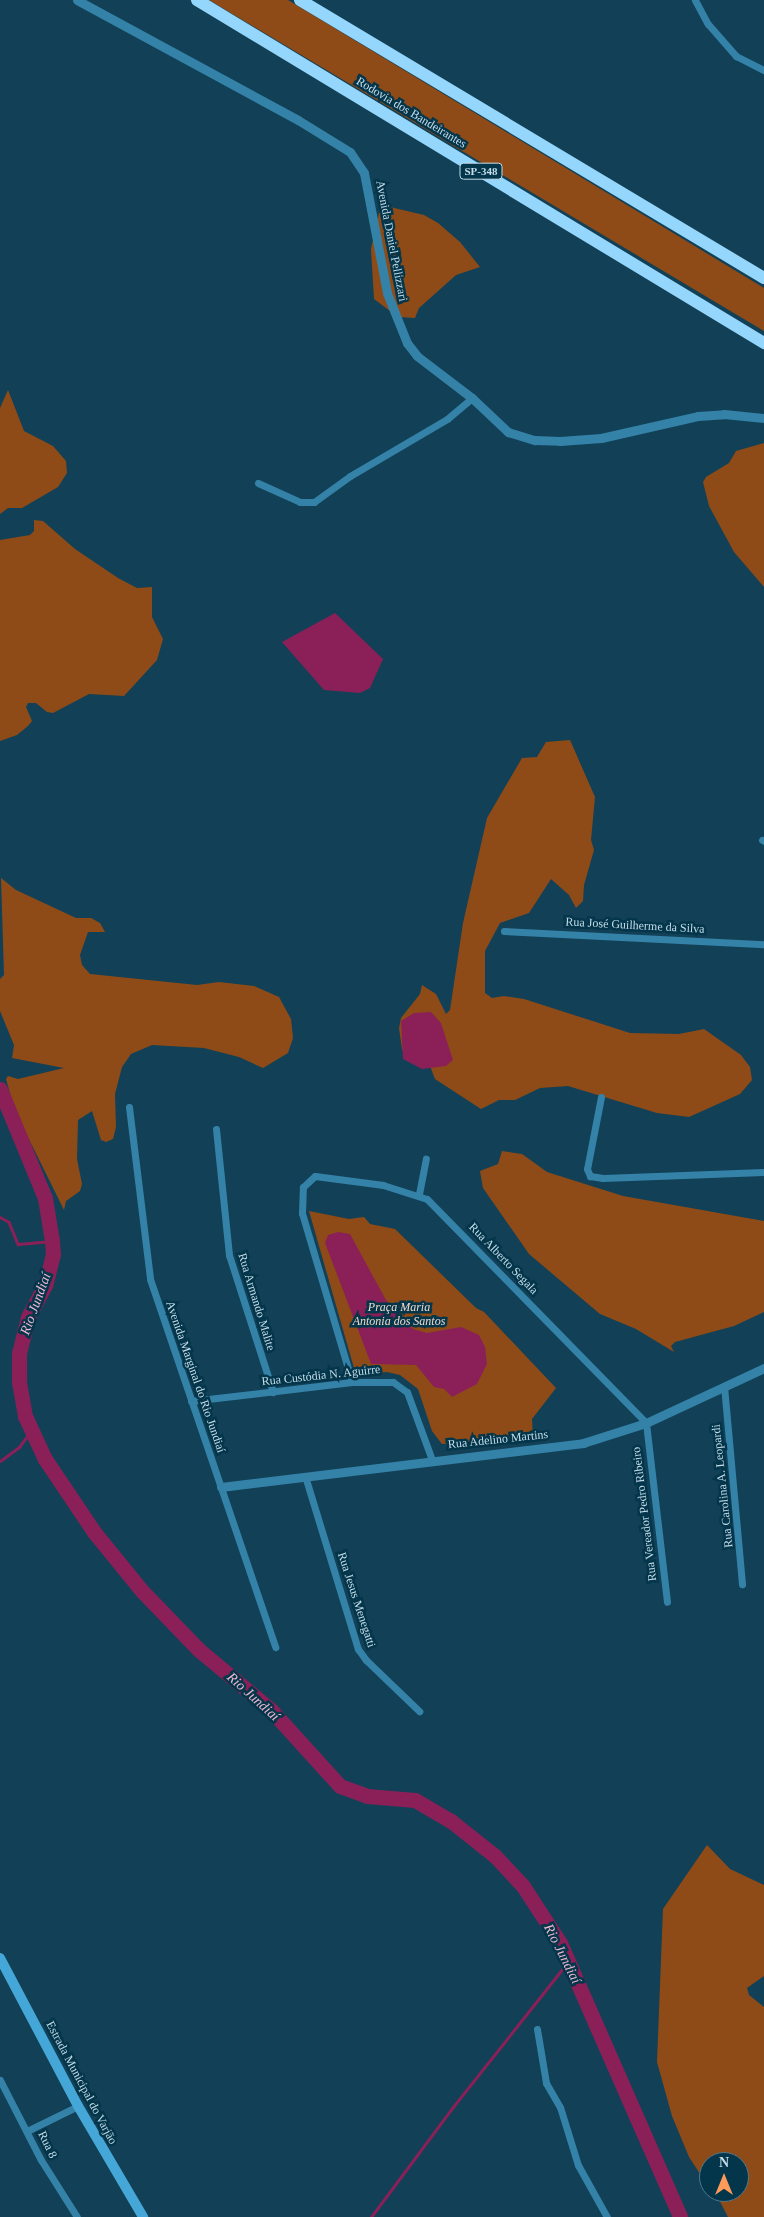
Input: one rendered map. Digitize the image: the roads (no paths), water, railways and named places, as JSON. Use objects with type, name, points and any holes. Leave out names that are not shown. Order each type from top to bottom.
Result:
[{"type":"highway","name":"Rodovia dos Bandeirantes","points":[[197,0],[764,343]]},
{"type":"highway","points":[[300,0],[764,278]]},
{"type":"main road","name":"Estrada Municipal do Varjão","points":[[0,1958],[78,2106],[143,2217]]},
{"type":"street","name":"Avenida Daniel Pellizzari","points":[[77,0],[298,120],[350,152],[364,173],[387,293],[407,343],[417,356],[472,398],[508,432],[535,440],[601,438],[724,414],[764,418]]},
{"type":"street","points":[[695,0],[708,24],[736,56],[764,70]]},
{"type":"street","points":[[258,484],[300,502],[314,502],[350,476],[447,419],[472,398]]},
{"type":"street","name":"Rua José Guilherme da Silva","points":[[504,931],[764,944]]},
{"type":"street","points":[[601,1097],[587,1169],[590,1176],[603,1178],[764,1172]]},
{"type":"street","name":"Avenida Marginal do Rio Jundiaí","points":[[129,1107],[150,1279],[275,1647]]},
{"type":"street","name":"Rua Armando Malite","points":[[216,1129],[229,1255],[273,1392]]},
{"type":"street","points":[[419,1194],[426,1159]]},
{"type":"street","name":"Rua Alberto Segala","points":[[352,1382],[305,1231],[300,1196],[310,1178],[332,1176],[419,1194],[444,1214],[646,1423]]},
{"type":"street","name":"Rua Adelino Martins","points":[[221,1487],[583,1443],[646,1423],[764,1368]]},
{"type":"street","name":"Rua Custódia N. Aguirre","points":[[191,1401],[383,1380],[399,1384],[407,1392],[432,1460]]},
{"type":"street","name":"Rua Carolina A. Leopardi","points":[[724,1386],[742,1584]]},
{"type":"street","name":"Rua Vereador Pedro Ribeiro","points":[[646,1423],[667,1602]]},
{"type":"street","name":"Rua Jesus Menegatti","points":[[305,1476],[358,1649],[366,1660],[419,1711]]},
{"type":"street","points":[[537,2029],[546,2083],[560,2107],[578,2165],[607,2217]]},
{"type":"street","name":"Rua 8","points":[[0,2080],[76,2217]]},
{"type":"street","points":[[27,2131],[78,2106]]},
{"type":"waterway","name":"Rio Jundiaí","points":[[0,1089],[45,1198],[52,1241],[53,1254],[45,1285],[28,1317],[19,1354],[19,1382],[25,1416],[45,1459],[94,1532],[143,1592],[199,1650],[271,1710],[340,1786],[367,1796],[415,1800],[451,1821],[495,1856],[523,1886],[560,1943],[680,2217]]},
{"type":"waterway","points":[[0,1217],[9,1222],[18,1244],[52,1241]]},
{"type":"waterway","points":[[0,1461],[19,1447],[32,1430]]},
{"type":"waterway","points":[[371,2217],[453,2107],[568,1962]]},
{"type":"park label","name":"Praça Maria Antonia dos Santos","points":[[399,1315]]}]
